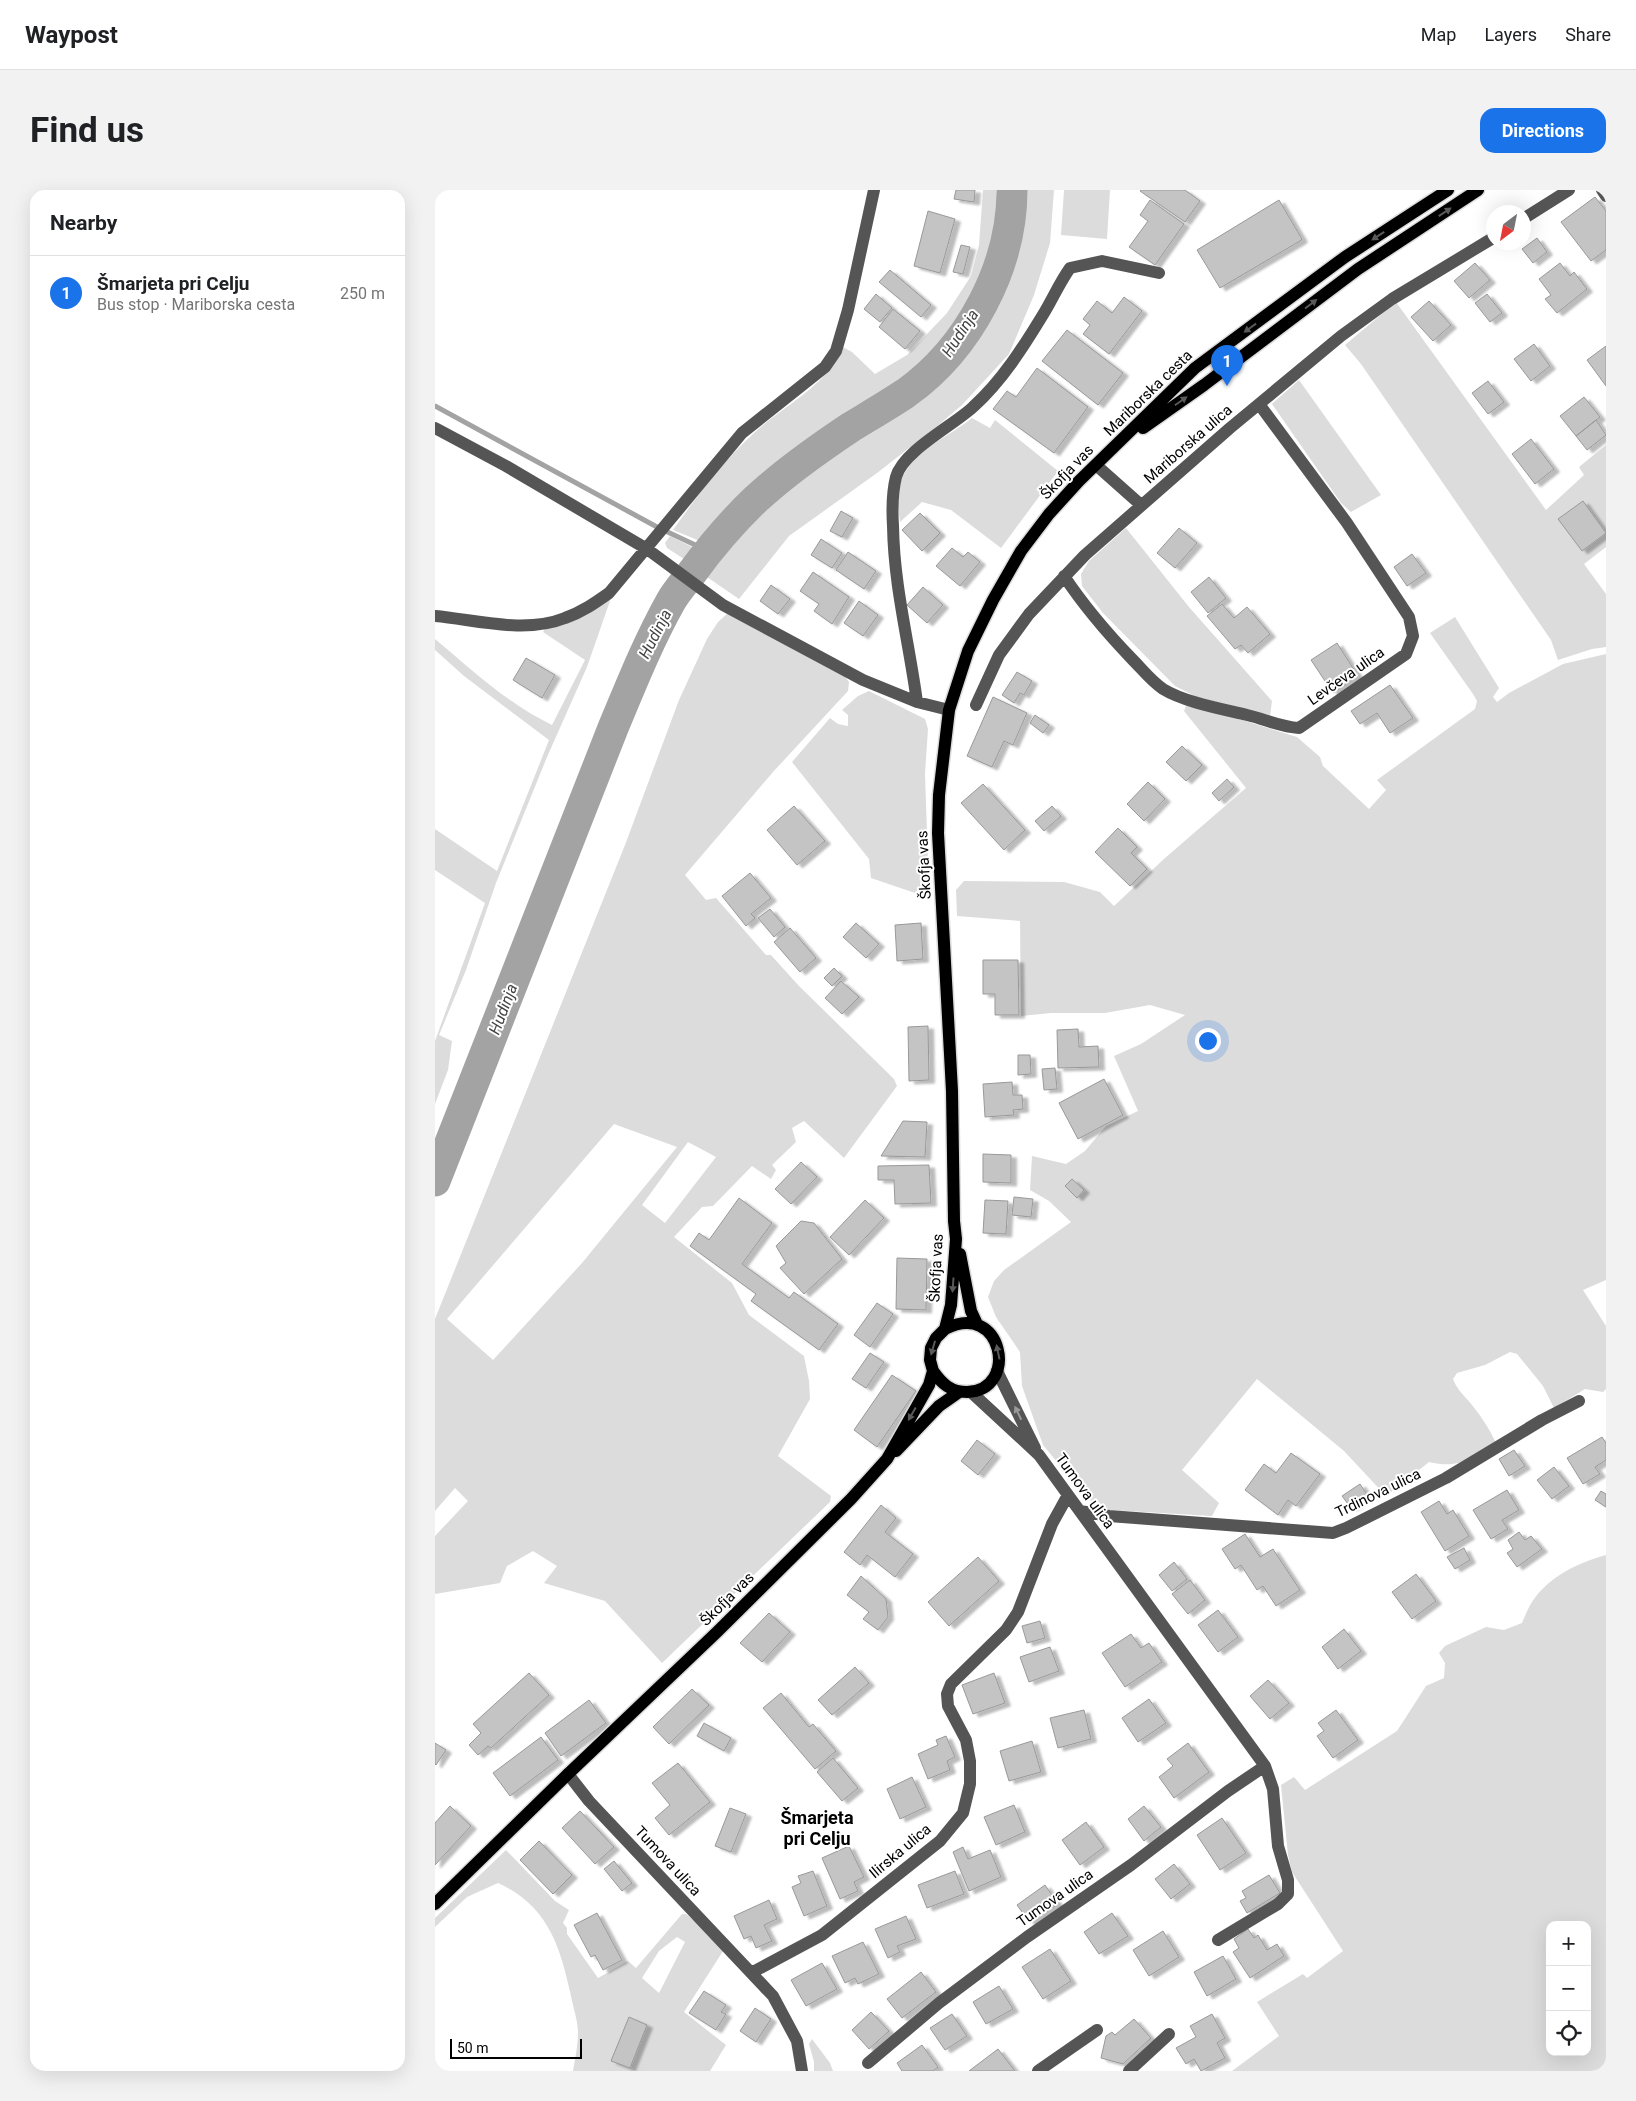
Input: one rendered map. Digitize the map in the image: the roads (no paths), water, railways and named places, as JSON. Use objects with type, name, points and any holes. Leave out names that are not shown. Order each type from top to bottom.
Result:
[{"type":"main road","name":"Mariborska cesta","points":[[1112,449],[1195,368],[1345,257],[1448,190]]},
{"type":"main road","name":"Mariborska cesta","points":[[1112,449],[1204,385],[1358,269],[1477,190]]},
{"type":"main road","name":"Škofja vas","points":[[435,1904],[725,1625],[851,1500],[887,1459],[929,1385],[933,1371],[930,1360],[931,1348],[936,1338],[945,1329],[951,1306],[957,1239],[954,1221],[948,1008],[937,833],[939,795],[949,710],[969,650],[993,600],[1021,551],[1049,514],[1112,449]]},
{"type":"main road","points":[[887,1459],[939,1406],[965,1392],[981,1388],[991,1381],[997,1372],[1000,1360],[999,1349],[991,1334],[977,1324],[971,1311],[957,1239]]},
{"type":"main road","points":[[945,1329],[954,1324],[977,1324]]},
{"type":"main road","points":[[933,1371],[939,1381],[948,1388],[965,1392]]},
{"type":"street","points":[[435,616],[497,624],[535,624],[563,619],[585,610],[609,593],[742,433],[825,368],[836,351],[848,310],[873,190]]},
{"type":"street","points":[[1531,214],[1569,190]]},
{"type":"street","points":[[1602,190],[1606,196]]},
{"type":"street","name":"Mariborska ulica","points":[[976,705],[999,655],[1029,614],[1085,555],[1259,404],[1341,336],[1392,299],[1486,242]]},
{"type":"street","points":[[917,702],[913,671],[899,605],[893,555],[892,498],[896,475],[911,455],[973,407],[995,384],[1021,349],[1059,283],[1070,268],[1102,261],[1159,273]]},
{"type":"street","name":"Levčeva ulica","points":[[1064,576],[1080,601],[1117,644],[1163,689],[1200,703],[1254,717],[1282,727],[1299,728],[1406,654],[1413,636],[1409,617],[1347,523],[1259,404]]},
{"type":"street","points":[[435,428],[651,544],[663,561],[723,605],[863,680],[917,702],[949,710]]},
{"type":"street","points":[[1096,464],[1141,505]]},
{"type":"street","points":[[997,1372],[1039,1455]]},
{"type":"street","name":"Tumova ulica","points":[[965,1392],[1039,1455],[1265,1766],[1273,1790],[1279,1846],[1288,1880],[1288,1894],[1278,1904],[1218,1940]]},
{"type":"street","name":"Trdinova ulica","points":[[1080,1511],[1109,1516],[1333,1533],[1446,1478],[1542,1420],[1579,1401]]},
{"type":"street","name":"Ilirska ulica","points":[[751,1973],[822,1935],[940,1842],[963,1813],[970,1784],[970,1761],[966,1740],[948,1706],[947,1694],[951,1684],[1006,1630],[1018,1612],[1052,1524],[1068,1495]]},
{"type":"street","name":"Tumova ulica","points":[[868,2063],[939,2003],[1027,1937],[1131,1865],[1228,1791],[1265,1766]]},
{"type":"street","name":"Tumova ulica","points":[[568,1774],[589,1801],[773,1996],[787,2019],[797,2041],[802,2071]]},
{"type":"street","points":[[1038,2071],[1097,2030]]},
{"type":"street","points":[[1129,2071],[1169,2034]]},
{"type":"waterway","name":"Hudinja","points":[[435,1181],[613,728],[647,648],[671,601],[721,536],[746,508],[766,490],[826,444],[906,393],[929,375],[949,353],[983,304],[995,276],[1004,248],[1010,219],[1012,190]]},
{"type":"waterway","points":[[435,406],[657,527],[708,551]]},
{"type":"place","name":"Šmarjeta pri Celju","points":[[1227,386]]},
{"type":"district","name":"Šmarjeta pri Celju","points":[[817,1827]]}]
